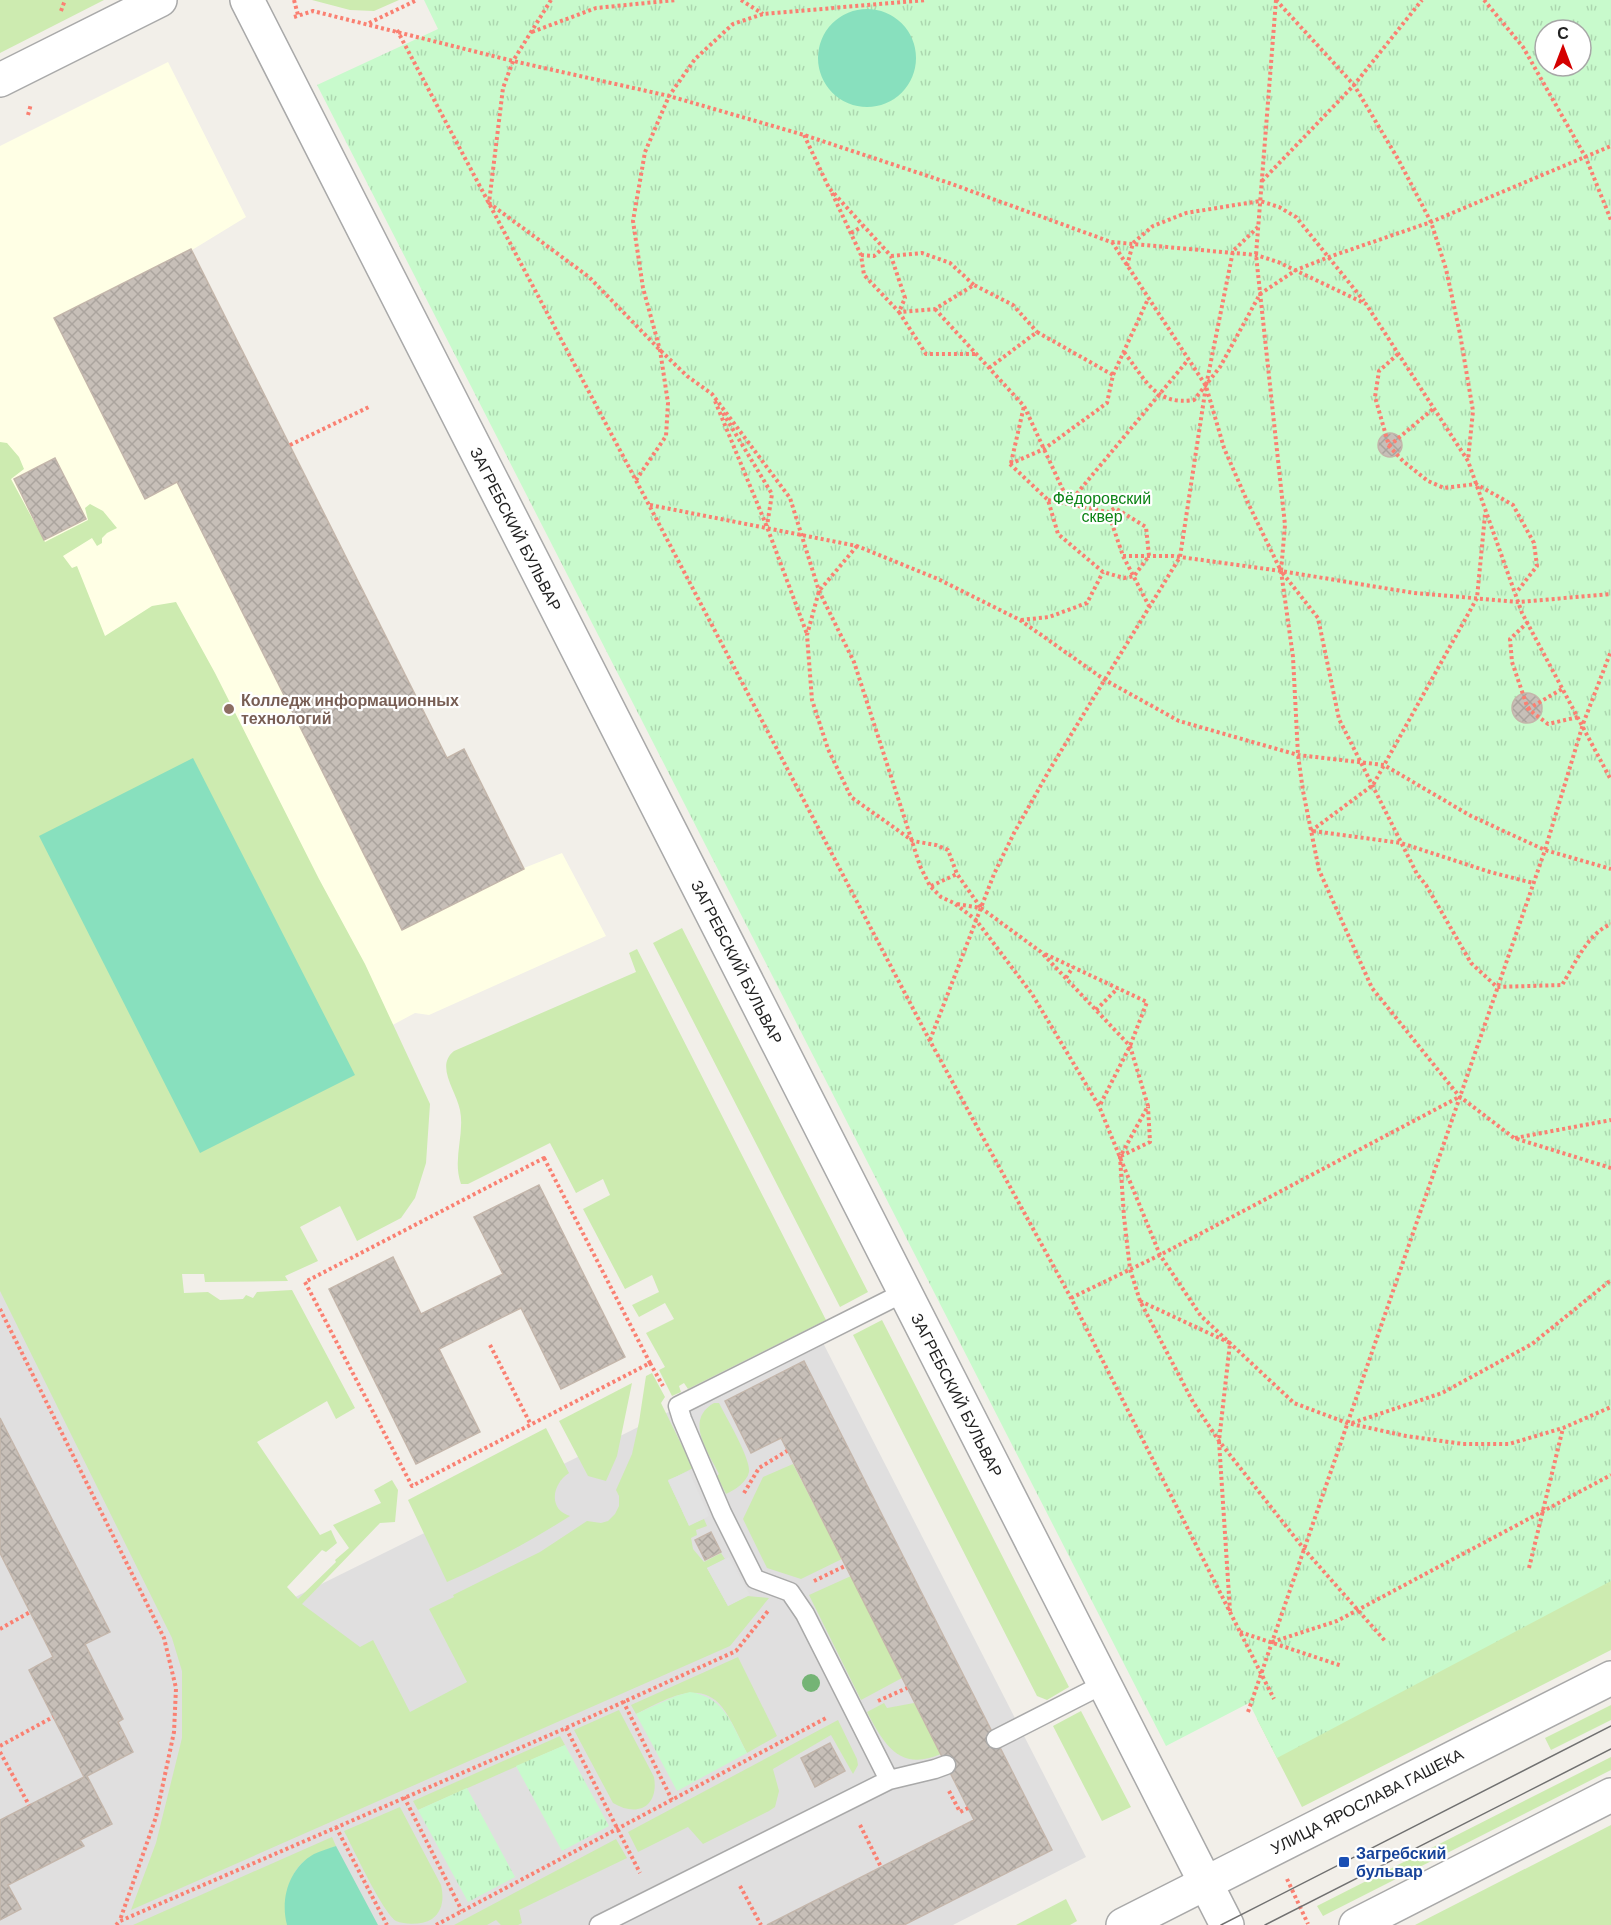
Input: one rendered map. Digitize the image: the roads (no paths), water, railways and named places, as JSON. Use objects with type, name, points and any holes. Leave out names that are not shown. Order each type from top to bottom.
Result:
[{"type":"street","points":[[0,80],[160,0]]},
{"type":"street","name":"ЗАГРЕБСКИЙ БУЛЬВАР","points":[[247,0],[1227,1925]]},
{"type":"street","name":"УЛИЦА ЯРОСЛАВА ГАШЕКА","points":[[1123,1925],[1611,1678]]},
{"type":"street","points":[[1356,1925],[1611,1795]]},
{"type":"lane","points":[[889,1780],[805,1614],[790,1592],[755,1579],[722,1513],[678,1406],[905,1292]]},
{"type":"lane","points":[[996,1739],[1104,1684]]},
{"type":"lane","points":[[599,1925],[889,1780],[946,1765]]},
{"type":"tram line","points":[[1221,1925],[1611,1726]]},
{"type":"tram line","points":[[1265,1925],[1611,1749]]},
{"type":"place","name":"Колледж информационных технологий","points":[[229,709]]},
{"type":"place","name":"Загребский бульвар","points":[[1344,1862]]},
{"type":"park label","name":"Фёдоровский сквер","points":[[1102,507]]}]
